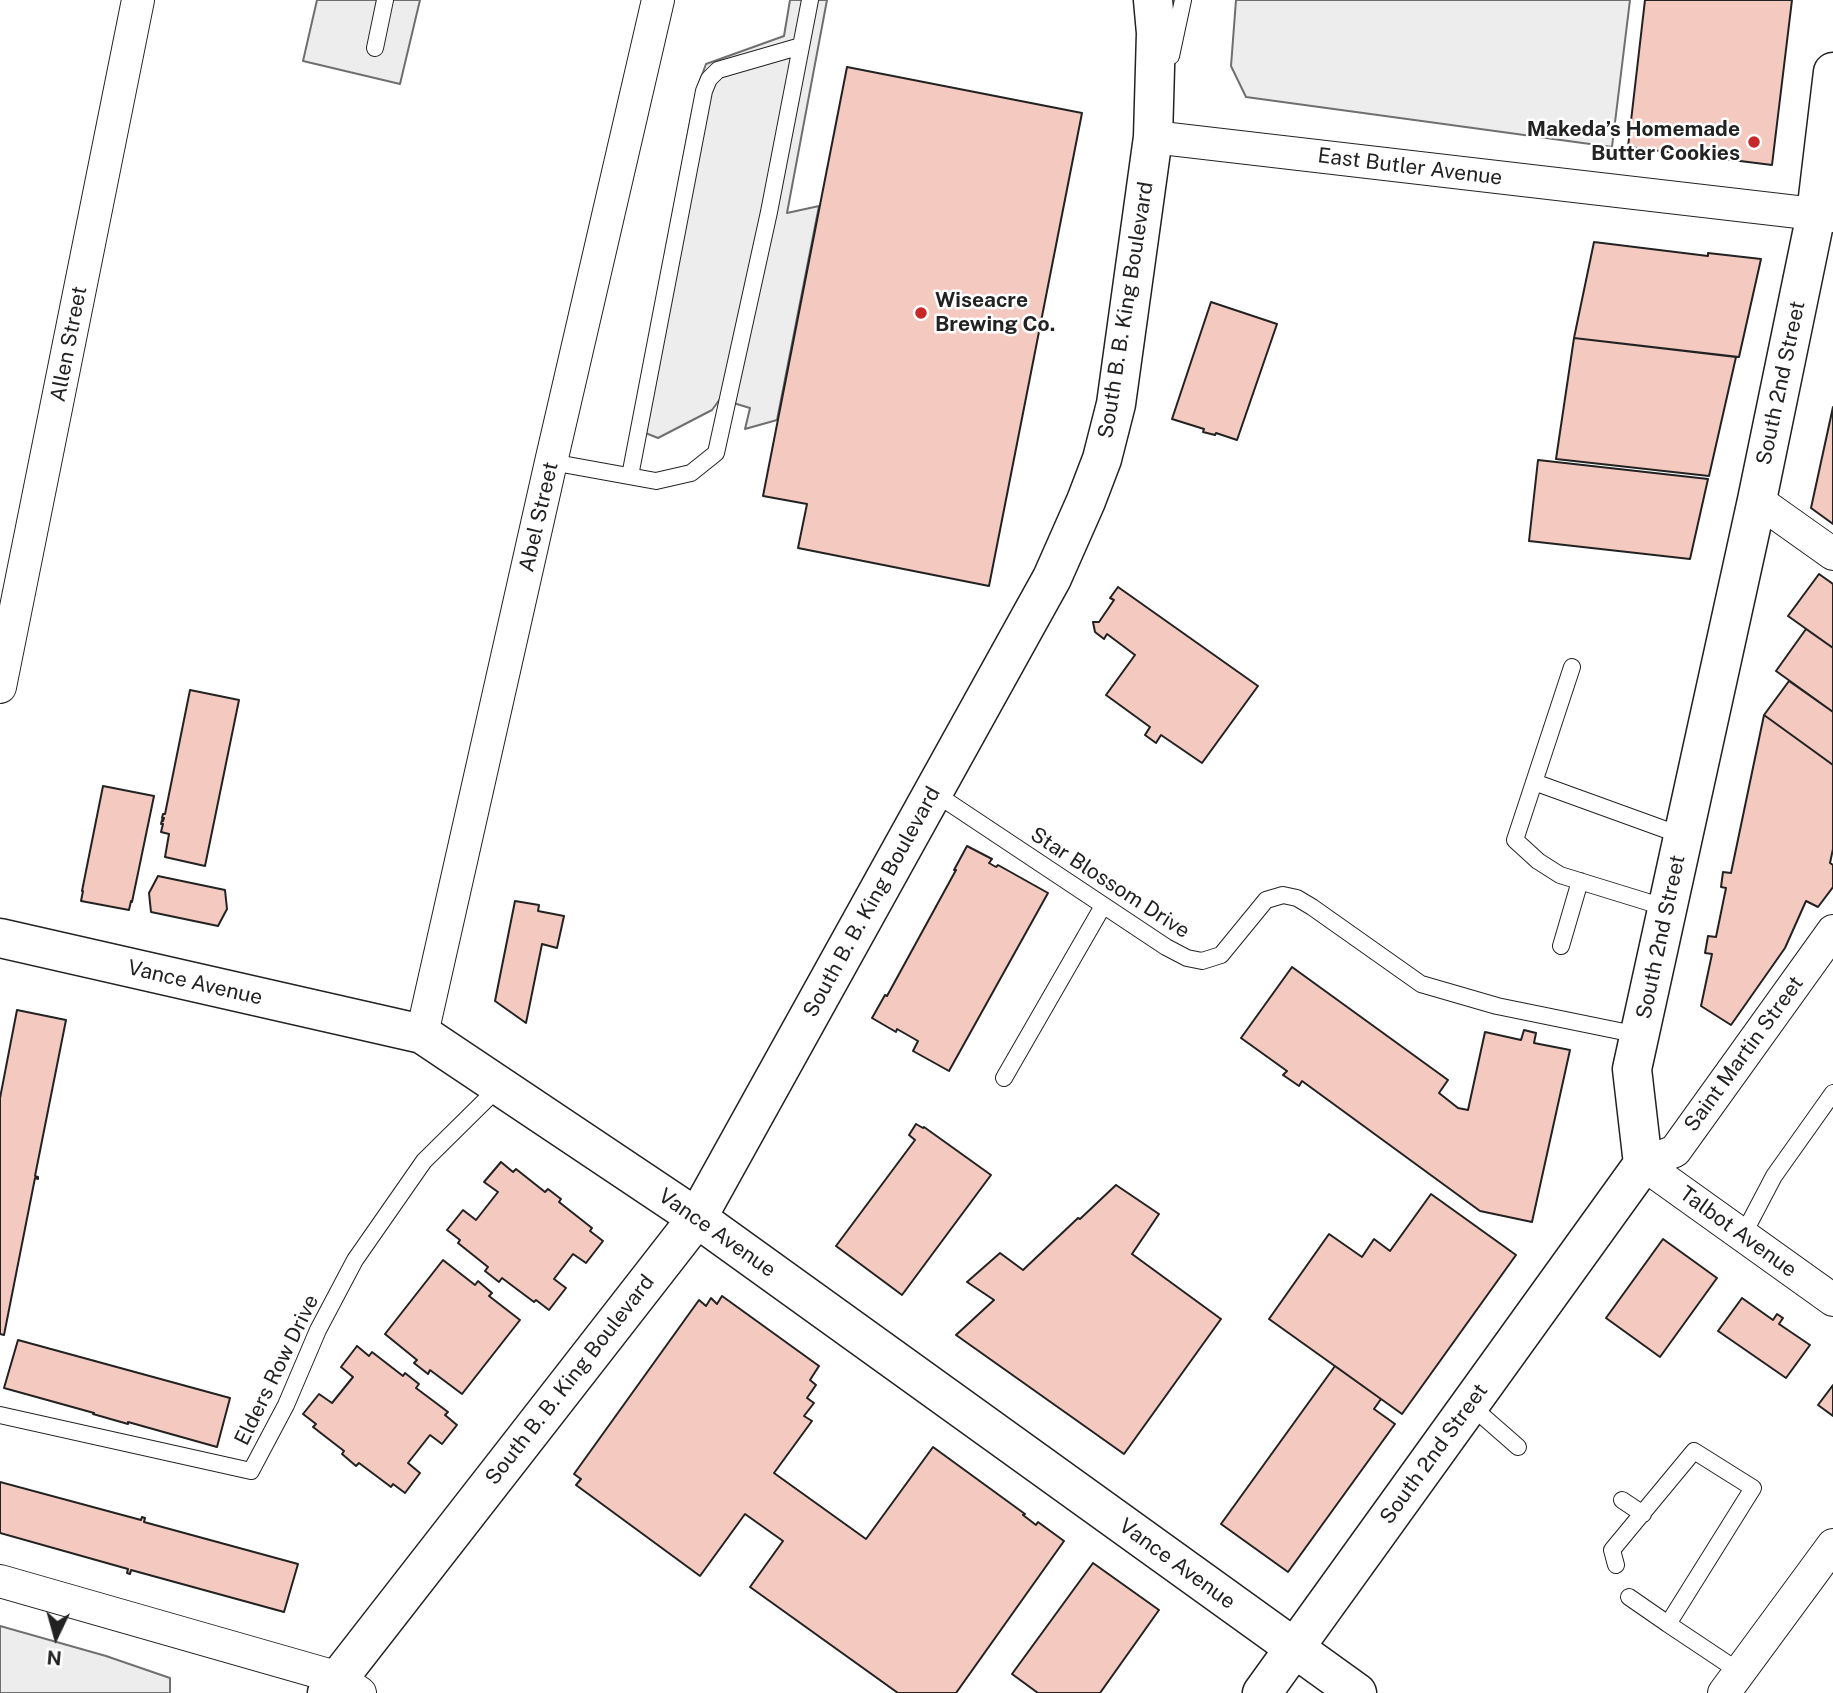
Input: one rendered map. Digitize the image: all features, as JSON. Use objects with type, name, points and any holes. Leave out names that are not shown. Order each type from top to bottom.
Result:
[{"type":"main road","name":"South B. B. King Boulevard","points":[[342,1688],[697,1218],[1052,578],[1102,459],[1116,404],[1153,137],[1156,33],[1153,0]]},
{"type":"main road","name":"South 2nd Street","points":[[1262,1693],[1643,1164],[1632,1069],[1757,500],[1824,215],[1833,72]]},
{"type":"main road","name":"Vance Avenue","points":[[0,938],[422,1034],[697,1218],[1357,1693]]},
{"type":"street","name":"Allen Street","points":[[0,687],[138,0]]},
{"type":"street","name":"Abel Street","points":[[422,1034],[658,0]]},
{"type":"street","name":"East Butler Avenue","points":[[1153,137],[1824,215]]},
{"type":"street","points":[[1757,500],[1833,554]]},
{"type":"street","name":"Saint Martin Street","points":[[1643,1164],[1675,1151],[1833,930]]},
{"type":"street","name":"Talbot Avenue","points":[[1643,1164],[1833,1300]]},
{"type":"street","points":[[1732,1682],[1833,1545]]},
{"type":"street","points":[[0,1581],[342,1688]]},
{"type":"lane","points":[[375,48],[385,0]]},
{"type":"lane","points":[[551,462],[656,481],[691,473],[716,453],[766,225],[810,0]]},
{"type":"lane","points":[[1153,137],[1183,0]]},
{"type":"lane","points":[[630,476],[704,91],[709,79],[718,70],[801,46]]},
{"type":"lane","points":[[1572,667],[1515,841],[1538,862],[1560,875],[1667,908]]},
{"type":"lane","points":[[1534,782],[1683,836]]},
{"type":"lane","name":"Star Blossom Drive","points":[[933,792],[1103,906],[1187,958],[1202,961],[1222,955],[1266,900],[1283,895],[1297,898],[1312,907],[1422,984],[1497,1006],[1639,1035]]},
{"type":"lane","points":[[1561,946],[1580,881]]},
{"type":"lane","points":[[1004,1078],[1103,906]]},
{"type":"lane","name":"Elders Row Drive","points":[[0,1415],[251,1471],[286,1405],[317,1330],[355,1260],[424,1161],[500,1086]]},
{"type":"lane","points":[[1743,1235],[1774,1176],[1833,1093]]},
{"type":"lane","points":[[1469,1405],[1518,1447]]},
{"type":"lane","points":[[1616,1565],[1612,1550],[1694,1451],[1753,1488],[1668,1624]]},
{"type":"lane","points":[[1622,1500],[1643,1514]]},
{"type":"lane","points":[[1629,1597],[1668,1624],[1732,1682]]},
{"type":"shaded area","points":[[317,0],[420,0],[400,84],[303,61]]},
{"type":"shaded area","points":[[790,0],[827,0],[787,213],[819,206],[777,420],[745,429],[750,408],[720,399],[712,410],[658,438],[633,428],[699,83],[706,64],[784,36]]},
{"type":"shaded area","points":[[1236,0],[1630,0],[1612,147],[1246,97],[1231,66]]},
{"type":"shaded area","points":[[0,1626],[106,1656],[170,1678],[170,1693],[0,1693]]},
{"type":"building","points":[[1645,0],[1792,0],[1772,165],[1628,147]]},
{"type":"building","name":"Wiseacre Brewing Co.","points":[[847,67],[1082,113],[989,586],[798,548],[807,504],[763,496]]},
{"type":"building","points":[[1594,242],[1708,256],[1708,253],[1761,259],[1739,357],[1574,338]]},
{"type":"building","points":[[1211,302],[1277,324],[1237,440],[1203,432],[1204,429],[1172,419]]},
{"type":"building","points":[[1574,338],[1736,357],[1709,476],[1556,459]]},
{"type":"building","points":[[1833,407],[1833,524],[1811,508]]},
{"type":"building","points":[[1538,460],[1708,479],[1690,559],[1529,541]]},
{"type":"building","points":[[1819,574],[1833,584],[1833,648],[1788,616]]},
{"type":"building","points":[[1118,587],[1258,686],[1202,763],[1161,735],[1156,743],[1145,735],[1150,727],[1106,695],[1135,655],[1107,634],[1104,639],[1095,632],[1093,622],[1099,622],[1114,600],[1110,598]]},
{"type":"building","points":[[1806,629],[1833,648],[1833,712],[1776,671]]},
{"type":"building","points":[[1789,681],[1833,712],[1833,765],[1764,715]]},
{"type":"building","points":[[190,690],[239,700],[205,866],[165,857],[169,834],[161,832]]},
{"type":"building","points":[[1764,715],[1833,765],[1833,849],[1830,863],[1833,865],[1833,887],[1818,907],[1806,901],[1785,948],[1731,1025],[1701,1006],[1712,954],[1705,953],[1708,936],[1716,937],[1726,888],[1721,887],[1723,872],[1731,873]]},
{"type":"building","points":[[103,786],[154,796],[129,910],[81,901]]},
{"type":"building","points":[[967,846],[992,859],[989,863],[996,867],[998,865],[1048,893],[949,1071],[913,1051],[918,1041],[872,1018],[885,995],[887,996]]},
{"type":"building","points":[[158,876],[225,890],[227,909],[218,926],[151,912],[149,893]]},
{"type":"building","points":[[515,901],[539,905],[538,911],[564,916],[557,948],[542,944],[526,1023],[495,1001]]},
{"type":"building","points":[[1292,967],[1448,1080],[1439,1093],[1458,1108],[1468,1110],[1485,1032],[1521,1040],[1524,1030],[1536,1033],[1534,1043],[1570,1050],[1532,1222],[1480,1211],[1302,1081],[1299,1086],[1283,1075],[1287,1071],[1241,1038]]},
{"type":"building","points":[[17,1010],[66,1020],[35,1176],[38,1179],[35,1178],[4,1335],[0,1334],[0,1098]]},
{"type":"building","points":[[916,1124],[991,1175],[902,1295],[836,1246],[915,1140],[909,1135]]},
{"type":"building","points":[[501,1162],[513,1172],[516,1169],[545,1192],[548,1189],[561,1199],[559,1202],[592,1228],[590,1231],[603,1241],[586,1263],[573,1254],[554,1279],[566,1288],[549,1310],[502,1278],[499,1282],[485,1271],[488,1267],[458,1243],[460,1240],[447,1230],[463,1210],[476,1220],[498,1192],[484,1182]]},
{"type":"building","points":[[1116,1185],[1159,1214],[1132,1254],[1221,1319],[1124,1454],[956,1335],[994,1300],[967,1282],[1000,1253],[1023,1270]]},
{"type":"building","points":[[1431,1194],[1516,1255],[1402,1414],[1269,1319],[1329,1234],[1362,1257],[1374,1239],[1390,1251]]},
{"type":"building","points":[[1663,1239],[1717,1278],[1660,1357],[1606,1318]]},
{"type":"building","points":[[443,1260],[475,1285],[478,1281],[492,1293],[489,1296],[520,1320],[462,1394],[430,1370],[428,1374],[414,1363],[417,1360],[385,1334]]},
{"type":"building","points":[[722,1296],[819,1366],[810,1380],[816,1385],[807,1398],[814,1403],[804,1416],[812,1421],[774,1473],[866,1539],[933,1447],[1025,1514],[1023,1515],[1036,1525],[1038,1522],[1064,1541],[956,1693],[898,1693],[750,1587],[783,1541],[745,1514],[700,1576],[576,1485],[581,1479],[574,1474],[699,1300],[706,1306],[711,1298],[717,1304]]},
{"type":"building","points":[[1742,1298],[1773,1320],[1777,1314],[1783,1318],[1779,1324],[1810,1345],[1786,1378],[1718,1331]]},
{"type":"building","points":[[18,1340],[230,1398],[217,1447],[4,1388]]},
{"type":"building","points":[[357,1346],[369,1356],[372,1352],[403,1376],[405,1373],[419,1384],[416,1388],[448,1412],[445,1415],[457,1425],[442,1444],[430,1435],[408,1463],[420,1473],[405,1493],[393,1484],[391,1487],[359,1463],[356,1466],[342,1454],[344,1451],[313,1427],[316,1424],[303,1414],[319,1394],[332,1403],[353,1377],[341,1367]]},
{"type":"building","points":[[1335,1366],[1381,1399],[1374,1409],[1395,1424],[1288,1572],[1221,1524]]},
{"type":"building","points":[[1833,1385],[1833,1416],[1818,1405]]},
{"type":"building","points":[[0,1482],[141,1520],[142,1517],[145,1518],[144,1522],[298,1564],[284,1612],[131,1570],[130,1574],[127,1573],[128,1569],[0,1533]]},
{"type":"building","points":[[1093,1563],[1159,1610],[1100,1693],[1038,1693],[1012,1674]]},
{"type":"place","name":"Makeda’s Homemade Butter Cookies","points":[[1754,142]]},
{"type":"place","name":"Wiseacre Brewing Co.","points":[[921,313]]}]
